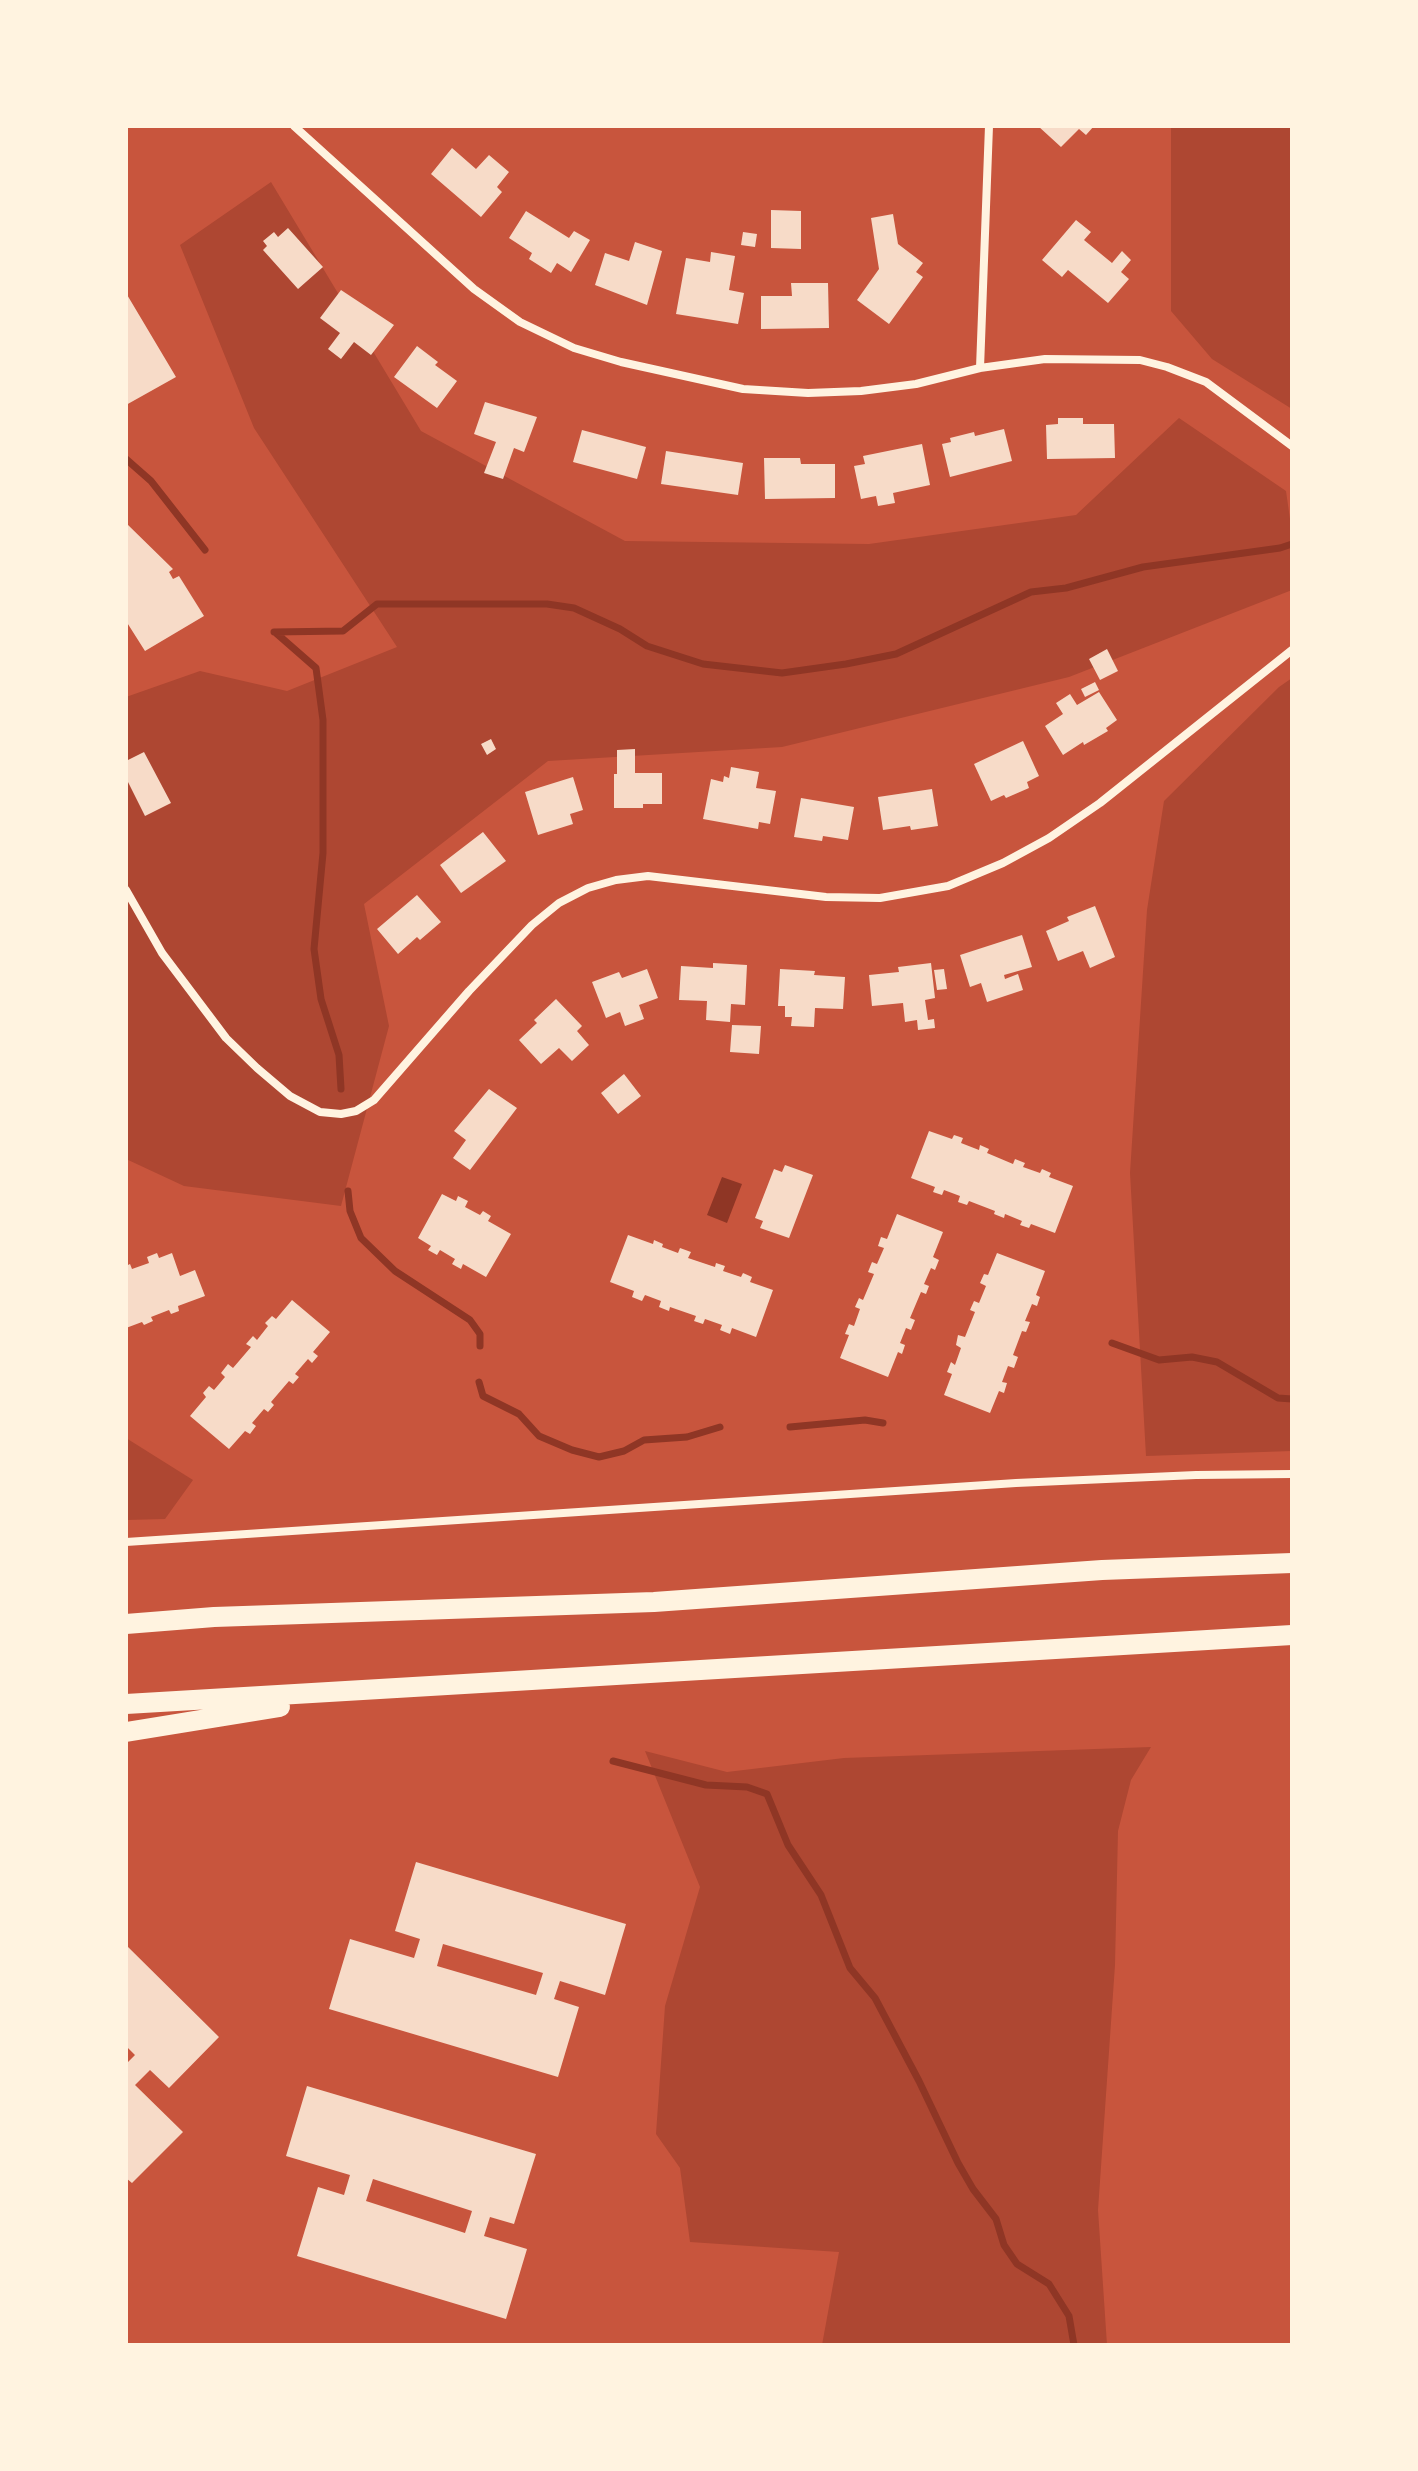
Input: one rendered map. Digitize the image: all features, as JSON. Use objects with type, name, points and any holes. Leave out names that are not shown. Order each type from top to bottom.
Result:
[{"type":"highway","points":[[126,1624],[214,1617],[654,1602],[1102,1570],[1292,1563]]},
{"type":"highway","points":[[126,1614],[214,1617]]},
{"type":"highway","points":[[126,1704],[1292,1635]]},
{"type":"highway","points":[[126,1732],[390,1689]]},
{"type":"street","points":[[294,126],[474,289],[520,322],[574,348],[621,362],[743,389],[795,392],[861,391],[916,384],[980,368],[1045,359],[1140,360],[1206,382],[1292,446]]},
{"type":"street","points":[[980,368],[989,126]]},
{"type":"street","points":[[126,890],[162,953],[197,1003],[257,1068],[290,1096],[320,1112],[341,1114],[356,1111],[374,1100],[469,991],[532,925],[559,903],[588,888],[648,876],[826,897],[880,898],[948,886],[1003,863],[1049,838],[1100,803],[1292,650]]},
{"type":"street","points":[[126,1542],[1016,1483],[1292,1474]]},
{"type":"shaded area","points":[[1171,126],[1292,126],[1292,409],[1212,359],[1171,311]]},
{"type":"shaded area","points":[[271,182],[421,431],[625,541],[869,544],[1076,515],[1179,418],[1286,491],[1292,533],[1292,590],[1069,677],[782,747],[548,761],[364,904],[389,1026],[341,1206],[184,1186],[126,1159],[126,697],[200,671],[287,691],[397,647],[254,428],[180,245]]},
{"type":"shaded area","points":[[1292,678],[1292,1451],[1146,1456],[1130,1173],[1147,910],[1164,801],[1279,687]]},
{"type":"shaded area","points":[[722,1177],[742,1184],[727,1223],[707,1215]]},
{"type":"shaded area","points":[[126,1438],[193,1480],[165,1519],[126,1520]]},
{"type":"shaded area","points":[[1151,1747],[1131,1780],[1118,1831],[1115,1965],[1098,2210],[1107,2345],[822,2345],[839,2252],[690,2242],[680,2168],[656,2134],[665,2006],[700,1887],[645,1751],[727,1772],[844,1758]]},
{"type":"building","points":[[1038,126],[1094,126],[1086,135],[1079,129],[1061,147]]},
{"type":"building","points":[[452,148],[476,169],[489,155],[509,172],[497,187],[502,192],[481,217],[431,174]]},
{"type":"building","points":[[771,210],[801,211],[801,249],[771,248]]},
{"type":"building","points":[[526,211],[569,238],[574,231],[590,240],[571,272],[557,263],[551,273],[529,259],[532,253],[509,238]]},
{"type":"building","points":[[893,214],[898,244],[923,263],[916,272],[923,277],[889,324],[857,300],[879,269],[871,218]]},
{"type":"building","points":[[1076,220],[1091,232],[1084,240],[1112,263],[1122,251],[1131,260],[1121,272],[1129,279],[1108,303],[1068,270],[1062,277],[1042,260]]},
{"type":"building","points":[[288,228],[323,267],[298,289],[263,250],[267,246],[263,241],[274,232],[278,237]]},
{"type":"building","points":[[743,232],[757,234],[755,247],[741,245]]},
{"type":"building","points":[[635,242],[662,251],[647,305],[595,285],[605,253],[629,261]]},
{"type":"building","points":[[711,252],[735,256],[729,290],[744,293],[738,324],[676,314],[686,258],[710,262]]},
{"type":"building","points":[[791,283],[828,283],[829,328],[761,329],[761,296],[792,296]]},
{"type":"building","points":[[341,290],[394,325],[371,355],[354,342],[341,359],[328,349],[340,333],[320,318]]},
{"type":"building","points":[[126,293],[176,377],[126,405]]},
{"type":"building","points":[[417,346],[438,362],[435,365],[457,381],[437,408],[394,377]]},
{"type":"building","points":[[485,402],[537,417],[524,452],[514,448],[503,479],[484,473],[496,442],[474,434]]},
{"type":"building","points":[[1058,418],[1083,418],[1083,424],[1114,424],[1115,458],[1047,459],[1046,425],[1058,424]]},
{"type":"building","points":[[1004,429],[1012,461],[950,477],[942,444],[951,442],[950,438],[974,432],[975,436]]},
{"type":"building","points":[[582,430],[646,447],[637,479],[573,462]]},
{"type":"building","points":[[922,444],[930,485],[893,493],[895,503],[878,506],[876,496],[861,499],[854,466],[865,464],[863,456]]},
{"type":"building","points":[[666,451],[743,463],[738,495],[661,484]]},
{"type":"building","points":[[764,458],[800,458],[801,464],[835,464],[835,498],[765,499]]},
{"type":"building","points":[[126,523],[173,569],[169,572],[173,579],[179,576],[204,616],[145,651],[126,621]]},
{"type":"building","points":[[1107,649],[1118,671],[1100,680],[1089,659]]},
{"type":"building","points":[[1095,682],[1099,690],[1085,697],[1081,689]]},
{"type":"building","points":[[1099,692],[1117,720],[1106,728],[1108,731],[1063,755],[1045,726],[1063,714],[1056,703],[1070,694],[1077,705]]},
{"type":"building","points":[[491,739],[496,749],[487,755],[481,744]]},
{"type":"building","points":[[1023,741],[1039,776],[1027,782],[1029,788],[991,801],[974,764]]},
{"type":"building","points":[[635,749],[635,773],[662,773],[662,804],[643,804],[643,808],[614,808],[617,750]]},
{"type":"building","points":[[144,752],[171,803],[145,816],[126,778],[126,761]]},
{"type":"building","points":[[731,767],[759,772],[756,788],[776,791],[770,824],[759,822],[758,829],[703,819],[711,779],[723,782],[724,776],[729,778]]},
{"type":"building","points":[[573,777],[583,810],[570,814],[573,824],[538,835],[525,792]]},
{"type":"building","points":[[932,789],[938,826],[883,830],[878,797]]},
{"type":"building","points":[[801,798],[854,807],[848,840],[823,836],[822,841],[794,837]]},
{"type":"building","points":[[483,832],[506,861],[461,893],[440,865]]},
{"type":"building","points":[[417,895],[441,922],[398,954],[377,929]]},
{"type":"building","points":[[1095,906],[1115,957],[1090,968],[1083,951],[1058,961],[1046,931],[1069,921],[1067,917]]},
{"type":"building","points":[[1022,935],[1032,967],[1004,975],[1005,979],[1018,974],[1023,990],[987,1002],[981,983],[970,987],[960,955]]},
{"type":"building","points":[[713,963],[747,965],[745,1005],[731,1004],[730,1022],[706,1020],[707,1001],[679,1000],[681,966],[713,968]]},
{"type":"building","points":[[931,963],[935,998],[925,1000],[928,1020],[934,1019],[935,1028],[918,1030],[917,1020],[905,1022],[903,1003],[872,1006],[869,975],[899,972],[898,967]]},
{"type":"building","points":[[647,969],[658,998],[639,1005],[644,1019],[625,1026],[620,1012],[606,1018],[592,982],[619,972],[622,978]]},
{"type":"building","points":[[780,969],[845,977],[843,1009],[815,1008],[814,1027],[791,1026],[792,1017],[785,1017],[785,1006],[778,1006]]},
{"type":"building","points":[[944,969],[947,989],[937,990],[934,970]]},
{"type":"building","points":[[556,999],[582,1026],[577,1031],[589,1045],[572,1061],[559,1048],[541,1064],[519,1040]]},
{"type":"building","points":[[732,1025],[761,1026],[759,1054],[730,1052]]},
{"type":"building","points":[[624,1074],[641,1096],[618,1114],[601,1093]]},
{"type":"building","points":[[489,1089],[517,1108],[470,1170],[453,1158],[466,1140],[454,1131]]},
{"type":"building","points":[[929,1131],[952,1139],[954,1135],[963,1138],[961,1143],[979,1150],[980,1145],[989,1149],[987,1153],[1013,1164],[1015,1159],[1025,1163],[1023,1167],[1040,1173],[1042,1169],[1051,1173],[1049,1177],[1073,1186],[1055,1233],[1031,1224],[1029,1228],[1020,1225],[1022,1221],[1005,1214],[1004,1218],[969,1201],[967,1205],[958,1202],[960,1196],[944,1190],[942,1195],[933,1192],[935,1187],[911,1178]]},
{"type":"building","points":[[785,1165],[813,1175],[789,1238],[760,1228],[763,1221],[755,1218],[774,1169],[782,1172]]},
{"type":"building","points":[[442,1194],[456,1201],[458,1196],[468,1201],[465,1207],[480,1215],[483,1211],[491,1216],[488,1221],[511,1234],[486,1277],[463,1264],[461,1269],[452,1264],[455,1259],[440,1250],[437,1255],[428,1250],[431,1246],[418,1238]]},
{"type":"building","points":[[897,1214],[943,1232],[933,1257],[939,1260],[935,1270],[931,1268],[924,1284],[929,1286],[926,1294],[921,1292],[910,1318],[915,1320],[911,1330],[906,1328],[900,1343],[905,1345],[902,1354],[898,1352],[888,1377],[840,1358],[849,1335],[845,1334],[849,1324],[854,1326],[860,1309],[855,1307],[859,1298],[863,1300],[874,1274],[868,1272],[872,1262],[877,1264],[884,1248],[878,1246],[881,1237],[887,1239]]},
{"type":"building","points":[[628,1235],[653,1244],[654,1240],[678,1253],[680,1248],[691,1252],[688,1258],[715,1267],[716,1263],[725,1266],[723,1271],[741,1277],[743,1273],[752,1277],[750,1282],[773,1290],[756,1337],[732,1328],[730,1334],[720,1330],[722,1325],[705,1319],[703,1324],[694,1321],[696,1316],[670,1307],[669,1311],[659,1307],[661,1301],[645,1295],[642,1301],[632,1297],[634,1291],[610,1282]]},
{"type":"building","points":[[157,1253],[159,1258],[172,1253],[180,1276],[195,1270],[205,1296],[178,1306],[179,1311],[171,1314],[169,1310],[151,1317],[153,1321],[144,1325],[142,1322],[126,1328],[126,1266],[130,1264],[132,1269],[149,1263],[147,1257]]},
{"type":"building","points":[[997,1253],[1045,1271],[1036,1295],[1040,1297],[1037,1306],[1032,1304],[1025,1321],[1030,1322],[1026,1332],[1022,1331],[1013,1355],[1018,1357],[1014,1368],[1008,1366],[1002,1382],[1007,1383],[1004,1393],[999,1391],[990,1413],[944,1395],[952,1374],[947,1372],[951,1362],[955,1365],[961,1348],[956,1345],[958,1335],[965,1337],[975,1312],[970,1310],[974,1301],[979,1303],[986,1286],[980,1283],[984,1274],[988,1275]]},
{"type":"building","points":[[292,1300],[330,1332],[313,1352],[318,1356],[312,1363],[308,1359],[295,1374],[299,1377],[293,1384],[289,1381],[271,1402],[274,1405],[268,1412],[264,1409],[252,1423],[256,1426],[250,1434],[245,1431],[229,1449],[190,1416],[206,1397],[203,1393],[209,1386],[214,1390],[225,1377],[221,1373],[228,1364],[233,1368],[251,1347],[246,1344],[253,1336],[257,1340],[268,1326],[265,1323],[272,1316],[276,1319]]},
{"type":"building","points":[[416,1862],[626,1924],[605,1995],[560,1981],[554,1999],[579,2007],[558,2077],[329,2009],[350,1939],[414,1958],[420,1939],[395,1931]],"holes":[[[443,1944],[543,1973],[536,1995],[437,1966]]]},
{"type":"building","points":[[126,1945],[219,2037],[169,2088],[150,2070],[135,2085],[183,2132],[132,2183],[126,2178],[126,2064],[135,2055],[126,2046]]},
{"type":"building","points":[[307,2086],[536,2154],[514,2224],[490,2217],[484,2236],[527,2249],[506,2319],[297,2256],[318,2187],[344,2195],[350,2175],[286,2156]],"holes":[[[373,2179],[472,2211],[465,2233],[366,2201]]]},
{"type":"waterway","points":[[126,459],[151,481],[205,550]]},
{"type":"waterway","points":[[274,632],[343,631],[377,604],[547,604],[574,608],[620,629],[647,646],[703,664],[782,673],[896,654],[1031,592],[1066,588],[1143,567],[1292,544]]},
{"type":"waterway","points":[[276,633],[316,668],[323,720],[323,853],[314,949],[321,999],[339,1055],[341,1089]]},
{"type":"waterway","points":[[348,1191],[350,1211],[361,1238],[395,1271],[470,1320],[480,1334],[480,1346]]},
{"type":"waterway","points":[[1112,1343],[1159,1360],[1192,1357],[1217,1362],[1278,1398],[1292,1399]]},
{"type":"waterway","points":[[479,1382],[483,1396],[519,1414],[539,1436],[599,1457],[624,1451],[644,1440],[687,1437],[720,1427]]},
{"type":"waterway","points":[[790,1427],[865,1420],[883,1423]]},
{"type":"waterway","points":[[613,1761],[706,1785],[747,1787],[767,1794],[788,1845],[821,1895],[850,1968],[875,1998],[958,2163],[996,2219],[1004,2245],[1017,2264],[1049,2284],[1069,2316],[1074,2345]]}]
